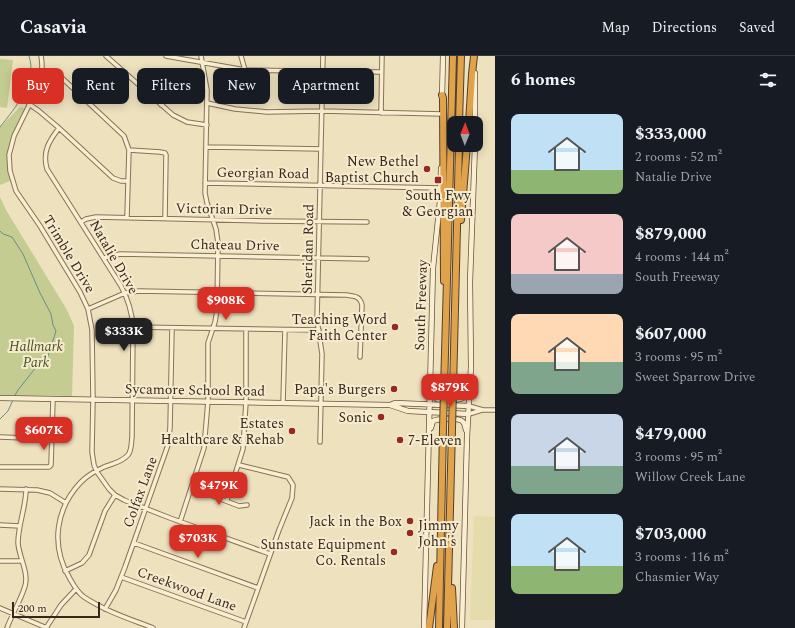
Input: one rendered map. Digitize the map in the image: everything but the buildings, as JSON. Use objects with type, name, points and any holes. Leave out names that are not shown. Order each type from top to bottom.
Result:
[{"type":"highway","name":"South Freeway","points":[[439,628],[453,56]]},
{"type":"highway","points":[[459,116],[461,56]]},
{"type":"highway","points":[[469,116],[472,74],[475,56]]},
{"type":"highway","points":[[442,95],[444,163],[443,330],[446,333]]},
{"type":"highway","points":[[447,628],[459,152]]},
{"type":"highway","points":[[456,245],[461,214],[466,152]]},
{"type":"highway","points":[[429,628],[437,567],[439,517],[441,511]]},
{"type":"highway","points":[[449,543],[451,552],[454,628]]},
{"type":"main road","name":"South Freeway","points":[[424,628],[433,268],[439,216],[443,56]]},
{"type":"main road","points":[[475,56],[475,116]]},
{"type":"main road","points":[[462,628],[467,437],[470,384],[470,282],[475,152]]},
{"type":"main road","points":[[430,384],[432,391],[437,398],[459,400],[467,394],[470,384]]},
{"type":"main road","name":"Sycamore School Road","points":[[2,398],[469,406]]},
{"type":"main road","name":"Sycamore School Road","points":[[390,405],[408,411],[469,414]]},
{"type":"main road","points":[[430,430],[434,421],[436,420],[462,420],[466,428],[467,437]]},
{"type":"street","name":"Trimble Drive","points":[[41,56],[42,68]]},
{"type":"street","points":[[106,56],[161,105],[182,121],[207,126]]},
{"type":"street","points":[[109,59],[114,56]]},
{"type":"street","points":[[166,56],[202,61],[235,68]]},
{"type":"street","points":[[180,522],[204,448],[208,401],[208,343],[217,310],[218,292],[218,243],[206,198],[207,103],[206,85],[201,56]]},
{"type":"street","points":[[241,56],[244,68]]},
{"type":"street","name":"Sheridan Road","points":[[323,56],[323,68]]},
{"type":"street","points":[[381,113],[382,56]]},
{"type":"street","points":[[374,72],[381,72]]},
{"type":"street","points":[[64,80],[121,132],[126,141],[129,150],[127,218]]},
{"type":"street","points":[[207,103],[235,109],[267,112],[322,111],[442,114]]},
{"type":"street","name":"Trimble Drive","points":[[29,104],[14,136],[11,147],[9,163],[11,178],[16,191],[40,226],[80,292],[88,309],[92,330],[92,452],[96,471],[104,484],[115,495],[180,522],[270,554]]},
{"type":"street","points":[[29,104],[59,128],[113,178],[121,181],[128,181]]},
{"type":"street","name":"Sheridan Road","points":[[320,442],[322,354],[317,320],[322,104]]},
{"type":"street","name":"Natalie Drive","points":[[59,128],[48,142],[45,154],[49,174],[125,293],[131,311],[133,327],[132,437],[130,451],[123,459],[96,471],[82,481],[73,491],[66,503],[59,521],[57,535],[58,548],[65,571],[76,589]]},
{"type":"street","points":[[206,147],[321,149]]},
{"type":"street","points":[[129,150],[160,152],[166,154],[165,218]]},
{"type":"street","name":"Georgian Road","points":[[205,183],[440,188]]},
{"type":"street","name":"Victorian Drive","points":[[81,222],[86,218],[96,217],[367,222]]},
{"type":"street","name":"Chateau Drive","points":[[104,258],[120,254],[367,259]]},
{"type":"street","points":[[88,309],[125,293],[138,291],[356,296],[360,299],[362,305],[360,357]]},
{"type":"street","points":[[133,327],[319,330]]},
{"type":"street","name":"Colfax Lane","points":[[105,609],[116,590],[121,577],[168,445],[170,428],[172,328]]},
{"type":"street","points":[[227,500],[243,449],[246,402],[246,329]]},
{"type":"street","points":[[283,403],[285,330]]},
{"type":"street","points":[[0,467],[48,467],[51,465],[54,399]]},
{"type":"street","name":"Sycamore School Road","points":[[469,406],[483,410],[495,410]]},
{"type":"street","name":"Sycamore School Road","points":[[469,414],[483,410]]},
{"type":"street","points":[[0,437],[52,439]]},
{"type":"street","points":[[239,465],[288,477],[292,481],[294,489],[244,628]]},
{"type":"street","points":[[192,488],[240,506],[247,505]]},
{"type":"street","points":[[0,489],[37,490],[50,493],[66,503]]},
{"type":"street","points":[[7,628],[12,613],[26,584],[26,576],[18,545],[20,526],[26,499],[26,489]]},
{"type":"street","points":[[65,571],[82,563],[89,554],[105,511],[115,495]]},
{"type":"street","points":[[0,525],[20,526]]},
{"type":"street","points":[[134,543],[258,588]]},
{"type":"street","points":[[0,561],[21,561]]},
{"type":"street","name":"Creekwood Lane","points":[[121,577],[246,622]]},
{"type":"street","points":[[0,608],[46,628],[61,605],[76,589],[83,596],[105,609],[153,628]]},
{"type":"shaded area","points":[[474,516],[495,517],[495,620],[470,620]]},
{"type":"green space","points":[[0,59],[13,60],[7,108],[0,107]]},
{"type":"green space","points":[[20,107],[25,108],[16,127],[8,151],[8,170],[10,181],[0,185],[0,127]]},
{"type":"green space","name":"Hallmark Park","points":[[0,197],[6,210],[67,310],[74,326],[72,396],[0,395]]},
{"type":"waterway","points":[[0,127],[12,112],[28,85],[31,66],[29,56]]},
{"type":"waterway","points":[[0,231],[3,234],[12,237],[23,254],[51,314],[56,331],[48,356],[37,366],[14,397]]},
{"type":"waterway","points":[[0,419],[8,411],[13,400]]},
{"type":"place","name":"New Bethel Baptist Church","points":[[427,169]]},
{"type":"place","name":"South Fwy & Georgian","points":[[438,180]]},
{"type":"place","name":"Teaching Word Faith Center","points":[[395,327]]},
{"type":"place","name":"Papa's Burgers","points":[[394,389]]},
{"type":"place","name":"Sonic","points":[[381,417]]},
{"type":"place","name":"Estates Healthcare & Rehab","points":[[292,431]]},
{"type":"place","name":"7-Eleven","points":[[400,440]]},
{"type":"place","name":"Jack in the Box","points":[[410,521]]},
{"type":"place","name":"Jimmy John's","points":[[410,533]]},
{"type":"place","name":"Sunstate Equipment Co. Rentals","points":[[394,552]]}]
